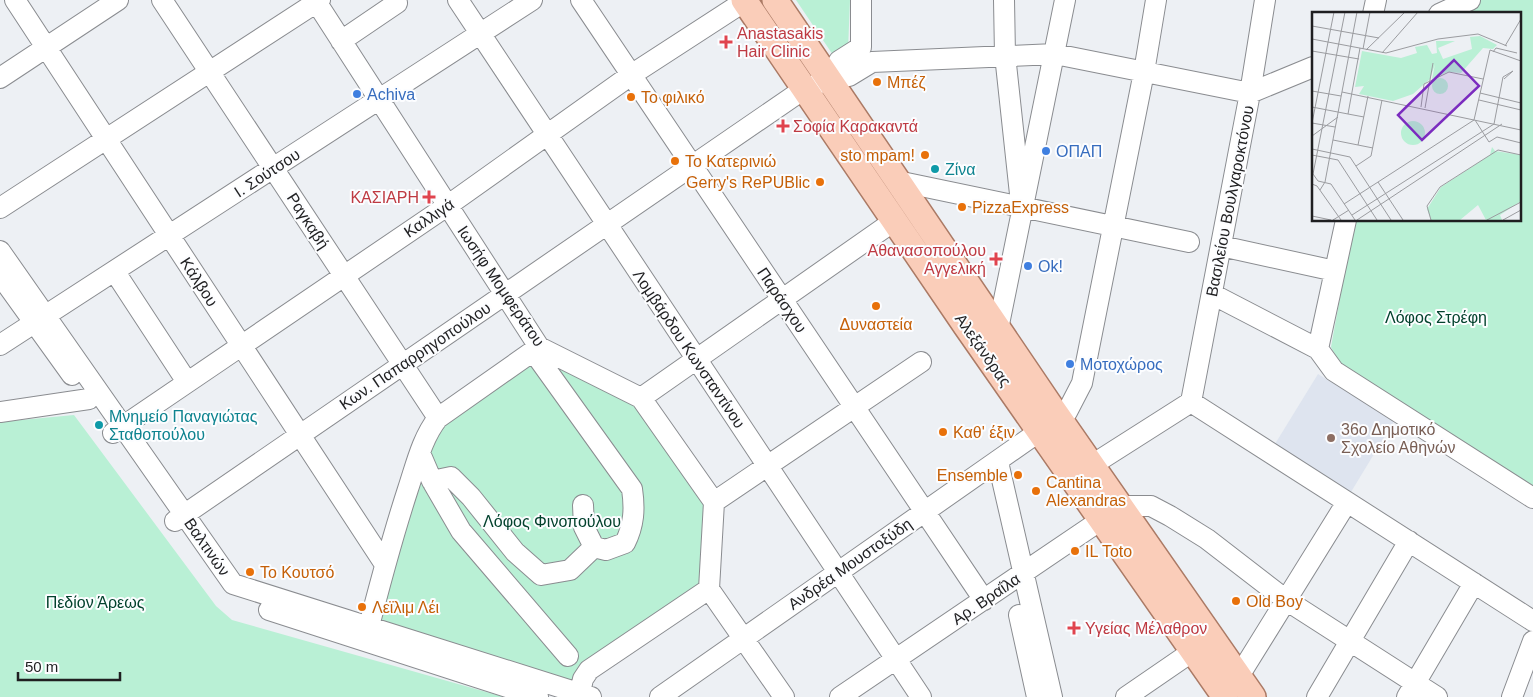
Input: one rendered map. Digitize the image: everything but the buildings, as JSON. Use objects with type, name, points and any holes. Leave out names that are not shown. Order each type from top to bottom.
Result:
[{"type":"main road","name":"Αλεξάνδρας","points":[[745,0],[894,221],[1050,426],[1111,513],[1253,697]]},
{"type":"main road","name":"Αλεξάνδρας","points":[[775,0],[1037,386],[1050,426],[1099,475],[1111,513],[1193,651],[1225,697]]},
{"type":"street","name":"Κάλβου","points":[[15,0],[384,563]]},
{"type":"street","points":[[0,78],[118,0]]},
{"type":"street","name":"Ραγκαβή","points":[[162,0],[438,418]]},
{"type":"street","name":"Λομβάρδου Κωνσταντίνου","points":[[458,0],[921,697]]},
{"type":"street","name":"Ι. Σούτσου","points":[[0,345],[532,0]]},
{"type":"street","name":"Παράσχου","points":[[581,0],[984,600]]},
{"type":"street","name":"Καλλιγά","points":[[118,429],[447,206],[631,75],[745,0]]},
{"type":"street","points":[[861,0],[867,55],[1055,54],[1250,93],[1312,67]]},
{"type":"street","points":[[1004,0],[1006,55],[1017,178],[1022,206]]},
{"type":"street","points":[[998,329],[1065,0]]},
{"type":"street","name":"Ανδρέα Μουστοξύδη","points":[[660,697],[1050,426],[1073,404],[1082,383],[1144,72],[1156,0]]},
{"type":"street","name":"Βασιλείου Βουλγαροκτόνου","points":[[1191,402],[1250,93],[1265,0]]},
{"type":"street","points":[[1443,12],[1470,0]]},
{"type":"street","points":[[0,208],[317,1]]},
{"type":"street","name":"Ιωσήφ Μομφεράτου","points":[[317,1],[505,295],[536,349],[641,398],[714,502]]},
{"type":"street","points":[[342,41],[397,3]]},
{"type":"street","name":"Κων. Παπαρρηγοπούλου","points":[[180,518],[804,89],[828,80],[850,76],[867,55]]},
{"type":"street","points":[[897,181],[1189,242]]},
{"type":"street","points":[[641,398],[894,221]]},
{"type":"street","points":[[1318,349],[1346,221]]},
{"type":"street","points":[[1221,246],[1336,271]]},
{"type":"street","name":"Βαλτινών","points":[[0,251],[40,320],[89,398],[118,429]]},
{"type":"street","points":[[115,272],[187,382]]},
{"type":"street","name":"Βαλτινών","points":[[0,275],[40,320],[118,429],[180,518],[218,585],[227,595],[240,601],[586,695]]},
{"type":"street","points":[[1212,294],[1318,349],[1327,363],[1338,374],[1533,498]]},
{"type":"street","points":[[367,634],[384,563],[430,427],[438,418],[536,349],[632,489],[635,508],[632,530],[625,543],[606,550],[594,546],[584,527],[583,505]]},
{"type":"street","points":[[784,697],[709,589],[714,502],[853,406],[921,362]]},
{"type":"street","points":[[1037,386],[1060,396],[1067,395],[1082,383]]},
{"type":"street","points":[[0,412],[89,398]]},
{"type":"street","points":[[1099,475],[1191,402],[1533,621]]},
{"type":"street","points":[[420,453],[432,481],[461,531],[568,656]]},
{"type":"street","points":[[993,466],[1018,577],[1052,697]]},
{"type":"street","points":[[432,481],[451,477],[471,497],[515,552],[541,575],[570,570],[594,546]]},
{"type":"street","points":[[1238,676],[1348,502]]},
{"type":"street","points":[[1111,513],[1151,506],[1170,516],[1207,539],[1286,600],[1350,641],[1411,690],[1437,697]]},
{"type":"street","name":"Αρ. Βραΐλα","points":[[840,697],[1111,513]]},
{"type":"street","points":[[1317,697],[1409,541]]},
{"type":"street","points":[[1018,577],[1037,697]]},
{"type":"street","points":[[1411,690],[1474,583]]},
{"type":"street","points":[[586,695],[583,679],[589,670],[709,589]]},
{"type":"street","name":"Βαλτινών","points":[[367,634],[538,697]]},
{"type":"street","points":[[1512,697],[1533,641]]},
{"type":"street","points":[[1126,697],[1193,651]]},
{"type":"shaded area","name":"36ο Δημοτικό Σχολείο Αθηνών","points":[[1318,374],[1394,421],[1351,492],[1275,444]]},
{"type":"green space","points":[[796,0],[850,0],[848,50],[835,58]]},
{"type":"green space","name":"Λόφος Στρέφη","points":[[1480,0],[1533,0],[1533,490],[1354,378],[1337,359],[1331,347],[1354,221],[1520,221],[1520,12],[1453,12]]},
{"type":"green space","name":"Λόφος Φινοπούλου","points":[[541,353],[637,401],[709,501],[699,590],[570,685],[378,624],[429,439],[440,424]]},
{"type":"green space","name":"Πεδίον Άρεως","points":[[74,415],[216,606],[232,620],[504,697],[0,697],[0,422]]},
{"type":"place","name":"Anastasakis Hair Clinic","points":[[726,42]]},
{"type":"place","name":"Μπέζ","points":[[877,82]]},
{"type":"place","name":"Achiva","points":[[357,94]]},
{"type":"place","name":"Το φιλικό","points":[[631,97]]},
{"type":"place","name":"Σοφία Καρακαντά","points":[[783,126]]},
{"type":"place","name":"ΟΠΑΠ","points":[[1046,151]]},
{"type":"place","name":"sto mpam!","points":[[925,155]]},
{"type":"place","name":"Το Κατερινιώ","points":[[675,161]]},
{"type":"place","name":"Ζίνα","points":[[935,169]]},
{"type":"place","name":"Gerry's RePUBlic","points":[[820,182]]},
{"type":"place","name":"ΚΑΣΙΑΡΗ","points":[[429,197]]},
{"type":"place","name":"PizzaExpress","points":[[962,207]]},
{"type":"place","name":"Αθανασοπούλου Αγγελική","points":[[996,259]]},
{"type":"place","name":"Ok!","points":[[1028,266]]},
{"type":"place","name":"Δυναστεία","points":[[876,306]]},
{"type":"place","name":"Μοτοχώρος","points":[[1070,364]]},
{"type":"place","name":"Μνημείο Παναγιώτας Σταθοπούλου","points":[[99,425]]},
{"type":"place","name":"Καθ' έξιν","points":[[943,432]]},
{"type":"place","name":"36ο Δημοτικό Σχολείο Αθηνών","points":[[1331,438]]},
{"type":"place","name":"Ensemble","points":[[1018,475]]},
{"type":"place","name":"Cantina Alexandras","points":[[1036,491]]},
{"type":"place","name":"IL Toto","points":[[1075,551]]},
{"type":"place","name":"Το Κουτσό","points":[[250,572]]},
{"type":"place","name":"Old Boy","points":[[1236,601]]},
{"type":"place","name":"Λεϊλιμ Λέι","points":[[362,607]]},
{"type":"place","name":"Υγείας Μέλαθρον","points":[[1074,628]]}]
